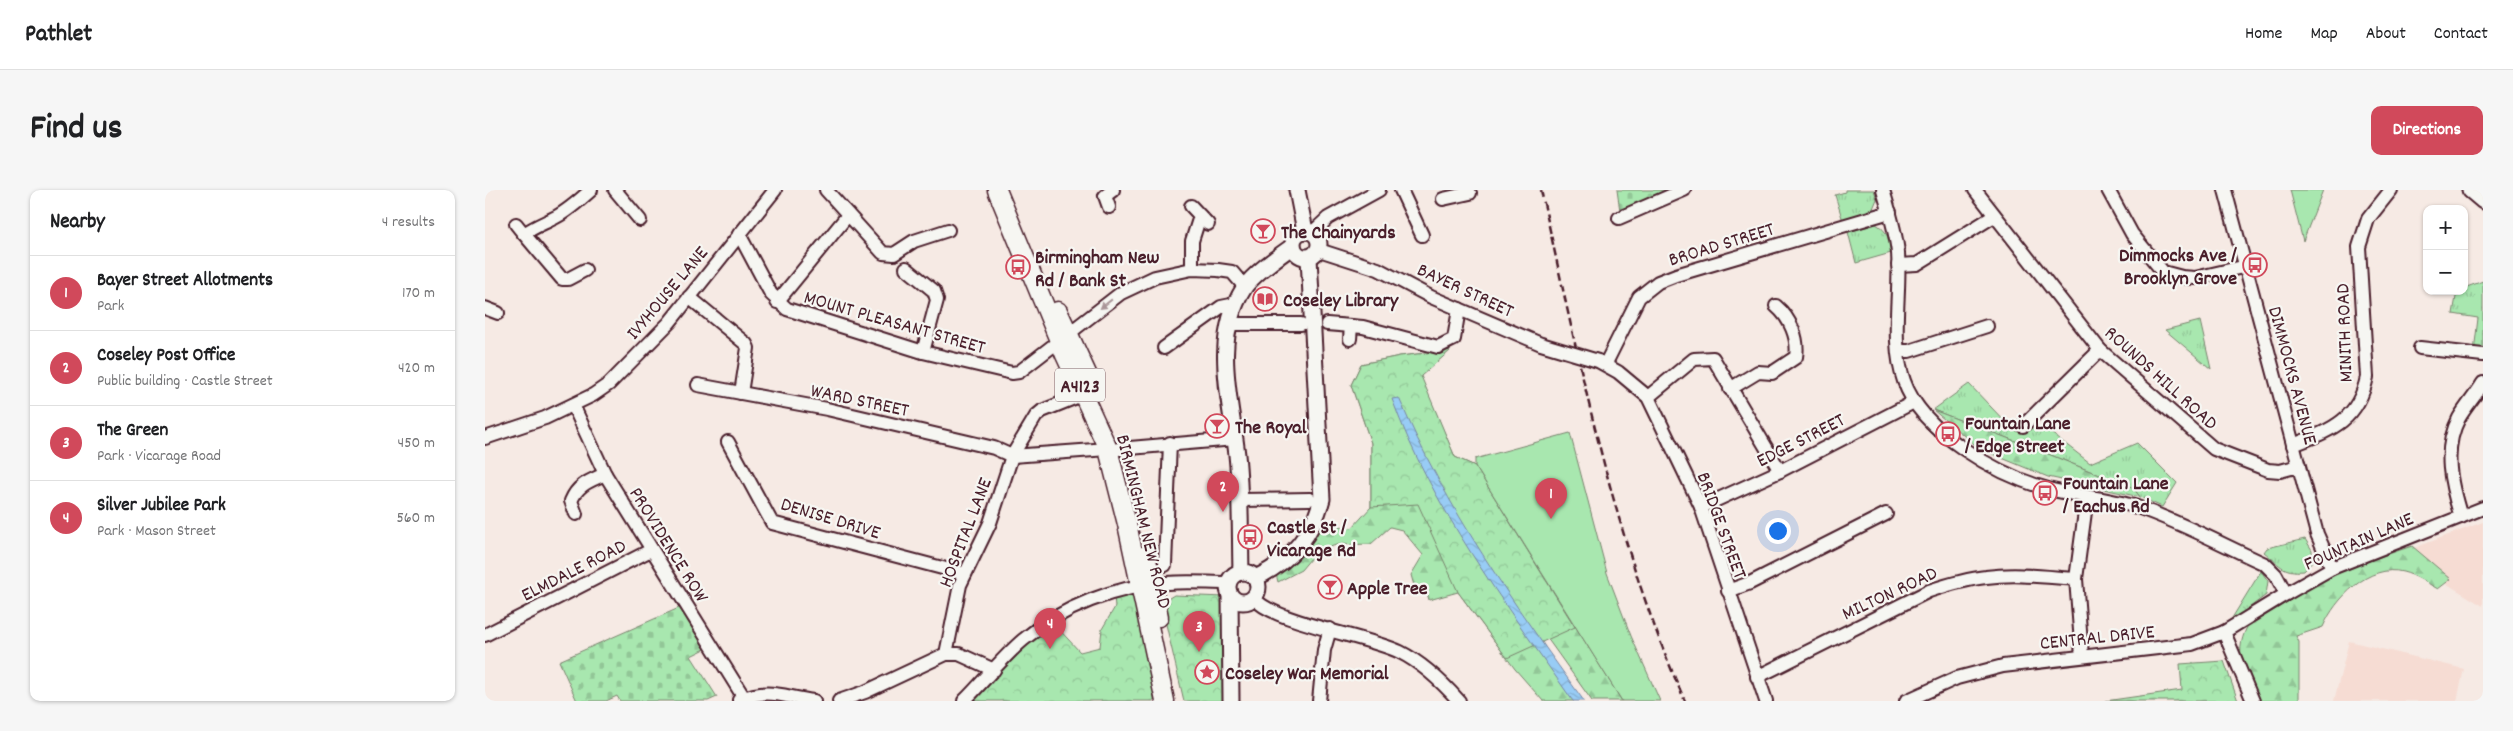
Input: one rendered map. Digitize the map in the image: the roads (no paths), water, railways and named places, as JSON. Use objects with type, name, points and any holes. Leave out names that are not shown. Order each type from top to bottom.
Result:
[{"type":"highway","name":"BIRMINGHAM NEW ROAD","points":[[997,190],[1113,449],[1127,524],[1147,586],[1176,701]]},
{"type":"highway","name":"BIRMINGHAM NEW ROAD","points":[[1010,190],[1059,314],[1064,336],[1084,394],[1113,449]]},
{"type":"highway","name":"BIRMINGHAM NEW ROAD","points":[[1147,586],[1165,701]]},
{"type":"main road","points":[[1231,701],[1229,589],[1233,576],[1248,575],[1284,562],[1295,551],[1317,518],[1322,499],[1314,254],[1319,241],[1309,232],[1297,190]]},
{"type":"main road","points":[[2470,190],[2483,201]]},
{"type":"main road","points":[[1309,232],[1298,234],[1294,238],[1293,246],[1297,255],[1314,254]]},
{"type":"main road","points":[[1230,631],[1235,617],[1250,600],[1258,587],[1248,575],[1239,500],[1235,439],[1224,364],[1226,337],[1236,304],[1245,287],[1293,246]]},
{"type":"main road","points":[[1229,589],[1239,602],[1250,600]]},
{"type":"street","points":[[585,270],[568,279],[562,279],[520,229],[554,218],[571,208],[591,190]]},
{"type":"street","points":[[615,190],[640,220]]},
{"type":"street","name":"IVYHOUSE LANE","points":[[485,438],[545,418],[573,405],[609,384],[664,329],[775,190]]},
{"type":"street","points":[[826,190],[879,250],[889,255],[894,254],[914,241],[948,230]]},
{"type":"street","points":[[1109,207],[1105,196],[1113,190]]},
{"type":"street","points":[[1309,232],[1328,218],[1379,190]]},
{"type":"street","points":[[1401,190],[1422,235]]},
{"type":"street","points":[[1619,218],[1684,190]]},
{"type":"street","points":[[1883,190],[1898,252],[1899,351],[1903,376],[1914,402]]},
{"type":"street","name":"ROUNDS HILL ROAD","points":[[1975,190],[2100,350],[2214,449],[2268,470],[2280,471],[2299,466]]},
{"type":"street","points":[[2108,190],[2132,234],[2163,272],[2173,276],[2195,278],[2247,266]]},
{"type":"street","name":"DIMMOCKS AVENUE","points":[[2225,190],[2247,266],[2317,534],[2332,568]]},
{"type":"street","name":"MINITH ROAD","points":[[2293,444],[2327,432],[2340,424],[2354,410],[2363,395],[2367,377],[2359,247],[2368,219],[2391,190]]},
{"type":"street","points":[[1443,199],[1461,193]]},
{"type":"street","name":"BROAD STREET","points":[[1602,362],[1639,296],[1658,282],[1889,212]]},
{"type":"street","points":[[777,302],[848,215]]},
{"type":"street","points":[[1192,269],[1192,240],[1200,215]]},
{"type":"street","points":[[1898,265],[1917,264],[1994,216]]},
{"type":"street","name":"MOUNT PLEASANT STREET","points":[[739,234],[777,302],[787,309],[923,352],[1012,373],[1019,372],[1121,292],[1155,277],[1192,269],[1232,272],[1245,287]]},
{"type":"street","name":"BAYER STREET","points":[[1314,254],[1377,269],[1459,309],[1541,344],[1602,362]]},
{"type":"street","points":[[906,268],[934,291],[937,300],[923,352]]},
{"type":"street","points":[[689,297],[746,344],[748,348],[741,393]]},
{"type":"street","points":[[1164,348],[1221,307],[1236,304]]},
{"type":"street","points":[[1731,389],[1758,372],[1772,373],[1796,357],[1798,344],[1785,314],[1776,306]]},
{"type":"street","points":[[485,308],[498,313]]},
{"type":"street","points":[[1327,324],[1350,332],[1363,327],[1438,347],[1454,339],[1459,309]]},
{"type":"street","points":[[1230,324],[1301,324]]},
{"type":"street","points":[[1899,351],[1909,351],[1987,326]]},
{"type":"street","points":[[2420,348],[2483,355]]},
{"type":"street","points":[[2023,426],[2038,419],[2100,350]]},
{"type":"street","points":[[1648,397],[1694,359],[1713,358],[1779,471]]},
{"type":"street","name":"BRIDGE STREET","points":[[1602,362],[1648,397],[1701,507],[1765,701]]},
{"type":"street","points":[[2461,517],[2449,478],[2452,441],[2458,421],[2483,383]]},
{"type":"street","name":"WARD STREET","points":[[698,385],[827,409],[994,448],[1012,456]]},
{"type":"street","name":"HOSPITAL LANE","points":[[946,654],[960,585],[979,550],[990,523],[1012,456],[1036,416],[1042,411],[1084,394]]},
{"type":"street","name":"EDGE STREET","points":[[1701,507],[1779,471],[1914,402]]},
{"type":"street","name":"FOUNTAIN LANE","points":[[1914,402],[1940,429],[1979,460],[2009,475],[2047,488],[2134,506],[2155,514],[2265,564],[2276,575],[2286,594],[2332,568],[2483,508]]},
{"type":"street","name":"PROVIDENCE ROW","points":[[573,405],[605,474],[743,700]]},
{"type":"street","points":[[1012,456],[1235,439]]},
{"type":"street","name":"DENISE DRIVE","points":[[728,442],[772,523],[965,574]]},
{"type":"street","points":[[1165,565],[1170,443]]},
{"type":"street","points":[[576,514],[571,500],[575,492],[582,484],[605,474]]},
{"type":"street","points":[[2082,656],[2076,579],[2087,497]]},
{"type":"street","points":[[1239,500],[1310,499]]},
{"type":"street","points":[[1728,590],[1750,583],[1886,514]]},
{"type":"street","name":"ELMDALE ROAD","points":[[485,635],[651,550]]},
{"type":"street","name":"MILTON ROAD","points":[[1757,677],[1929,591],[1957,582],[1985,577],[2015,575],[2076,579]]},
{"type":"street","points":[[964,701],[1023,640],[1067,610],[1096,599],[1167,582],[1229,589]]},
{"type":"street","name":"CENTRAL DRIVE","points":[[1907,701],[1957,678],[2003,666],[2191,644],[2224,632],[2286,594]]},
{"type":"street","points":[[1250,600],[1279,614],[1330,628],[1401,652],[1420,665],[1459,701]]},
{"type":"street","points":[[1319,701],[1324,650],[1330,628]]},
{"type":"street","points":[[2224,632],[2253,701]]},
{"type":"street","points":[[839,701],[865,692],[946,654],[959,654],[995,670]]},
{"type":"street","points":[[743,700],[758,693],[772,693],[814,701]]},
{"type":"water","points":[[1399,398],[1438,478],[1483,555],[1532,629],[1584,701],[1573,701],[1570,697],[1495,590],[1448,516],[1408,439],[1392,399]]},
{"type":"railway","points":[[1541,190],[1584,385],[1618,513],[1637,577],[1659,639],[1685,701]]},
{"type":"place","name":"The Chainyards","points":[[1263,231]]},
{"type":"place","name":"Dimmocks Ave / Brooklyn Grove","points":[[2255,265]]},
{"type":"place","name":"Birmingham New Rd / Bank St","points":[[1018,267]]},
{"type":"place","name":"Coseley Library","points":[[1265,299]]},
{"type":"place","name":"The Royal","points":[[1217,426]]},
{"type":"place","name":"Fountain Lane / Edge Street","points":[[1948,434]]},
{"type":"place","name":"Fountain Lane / Eachus Rd","points":[[2045,493]]},
{"type":"place","name":"Coseley Post Office","points":[[1223,512]]},
{"type":"place","name":"Bayer Street Allotments","points":[[1551,519]]},
{"type":"place","name":"Castle St / Vicarage Rd","points":[[1250,537]]},
{"type":"place","name":"Apple Tree","points":[[1330,587]]},
{"type":"place","name":"Silver Jubilee Park","points":[[1050,649]]},
{"type":"place","name":"The Green","points":[[1199,652]]},
{"type":"place","name":"Coseley War Memorial","points":[[1207,672]]}]
